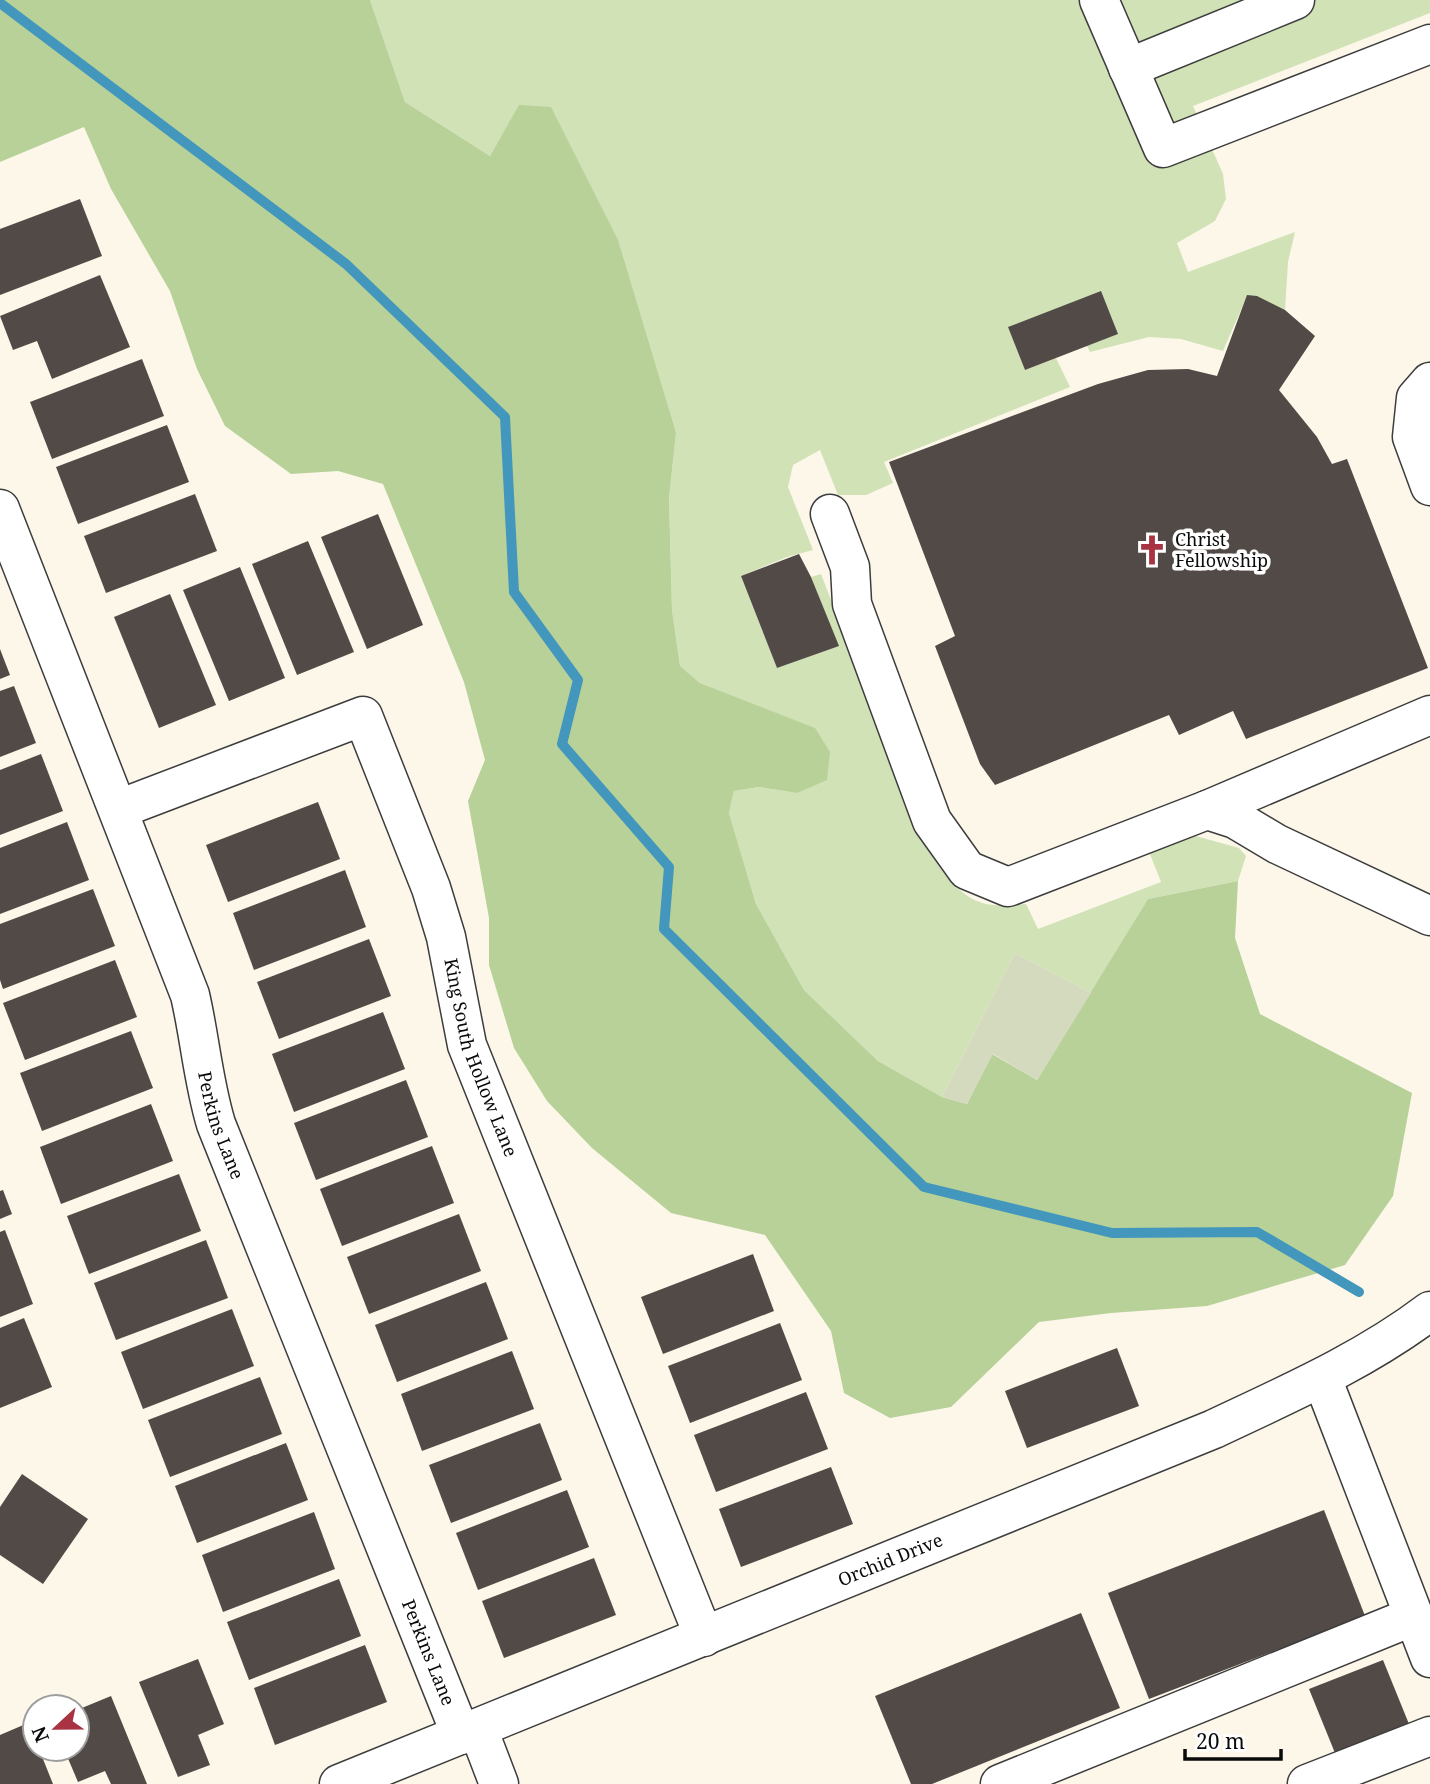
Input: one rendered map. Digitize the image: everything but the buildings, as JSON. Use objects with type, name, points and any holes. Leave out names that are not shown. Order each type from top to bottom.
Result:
[{"type":"street","points":[[1099,0],[1163,148],[1430,44]]},
{"type":"street","points":[[1128,68],[1295,0]]},
{"type":"street","points":[[1427,468],[1412,437],[1416,398],[1430,382]]},
{"type":"street","name":"Perkins Lane","points":[[0,509],[190,995],[198,1030],[203,1073],[216,1124],[469,1732],[499,1784]]},
{"type":"street","points":[[830,514],[850,567],[852,604],[932,821],[967,870],[1008,887],[1207,810],[1430,715]]},
{"type":"street","name":"King South Hollow Lane","points":[[119,809],[363,716],[431,888],[446,937],[467,1045],[704,1637]]},
{"type":"street","points":[[1207,810],[1235,819],[1277,844],[1430,916]]},
{"type":"street","name":"Orchid Drive","points":[[339,1784],[1214,1429],[1322,1378],[1398,1335],[1430,1311]]},
{"type":"street","points":[[1322,1378],[1430,1658]]},
{"type":"street","points":[[1000,1784],[1048,1775],[1414,1616]]},
{"type":"street","points":[[1307,1784],[1430,1736]]},
{"type":"green space","points":[[0,0],[370,0],[405,102],[490,156],[519,105],[551,107],[618,240],[676,433],[669,498],[672,610],[680,666],[700,683],[815,728],[830,752],[827,780],[797,793],[759,787],[734,791],[729,813],[756,904],[804,990],[878,1061],[942,1097],[967,1104],[992,1054],[1037,1080],[1148,899],[1238,881],[1235,938],[1260,1014],[1412,1093],[1393,1196],[1345,1265],[1207,1306],[1111,1313],[1039,1322],[951,1407],[890,1418],[844,1393],[831,1331],[765,1235],[671,1213],[592,1148],[547,1101],[514,1048],[489,965],[489,918],[468,801],[485,760],[464,682],[383,484],[338,471],[291,474],[225,426],[197,369],[170,291],[111,189],[84,127],[0,162]]},
{"type":"green space","points":[[370,0],[1430,0],[1430,13],[1193,106],[1223,174],[1226,199],[1215,221],[1177,243],[1188,272],[1295,232],[1288,262],[1285,310],[1247,296],[1223,351],[1181,339],[1149,337],[1090,352],[1087,346],[1117,334],[1009,327],[1025,370],[1056,358],[1070,387],[884,462],[893,483],[866,495],[838,495],[820,450],[793,465],[788,487],[813,550],[787,557],[741,576],[777,668],[838,646],[811,577],[821,574],[922,836],[941,869],[970,897],[993,905],[1026,904],[1038,929],[1161,882],[1150,854],[1192,835],[1239,848],[1246,856],[1238,881],[1148,899],[1091,993],[1015,953],[942,1097],[878,1061],[804,990],[756,904],[729,813],[734,791],[759,787],[797,793],[814,728],[700,683],[680,666],[672,610],[669,498],[676,433],[519,106],[490,156],[405,102]]},
{"type":"green space","points":[[1015,953],[1091,993],[1037,1080],[993,1054],[967,1104],[942,1097]]},
{"type":"waterway","points":[[0,3],[346,264],[505,417],[514,592],[578,680],[562,744],[669,867],[664,929],[924,1187],[1112,1233],[1257,1232],[1359,1292]]},
{"type":"place","name":"Christ Fellowship","points":[[1152,550]]}]
